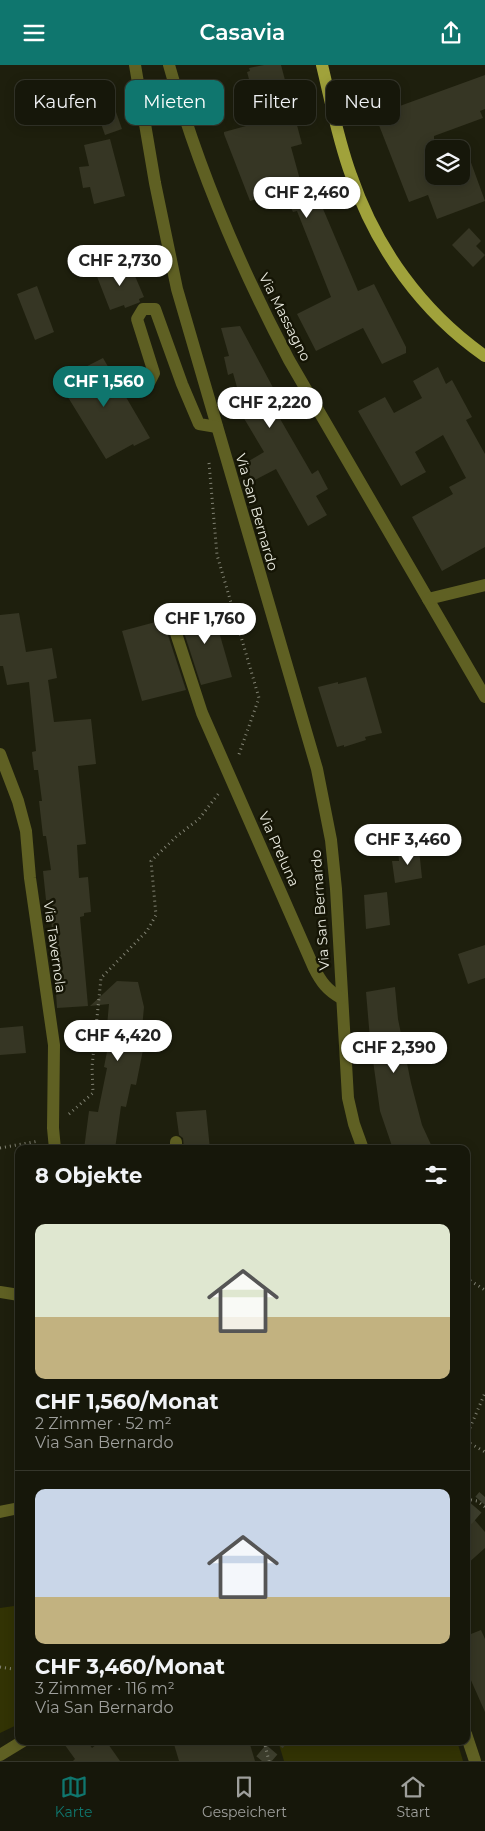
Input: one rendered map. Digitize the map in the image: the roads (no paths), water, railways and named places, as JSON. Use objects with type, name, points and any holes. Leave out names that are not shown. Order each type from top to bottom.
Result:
[{"type":"main road","points":[[322,65],[350,175],[368,217],[382,243],[406,279],[424,301],[455,332],[485,356]]},
{"type":"street","name":"Via San Bernardo","points":[[135,65],[155,183],[177,289],[317,769],[330,840],[336,889],[341,998]]},
{"type":"street","name":"Via Massagno","points":[[169,65],[184,118],[212,197],[263,310],[289,360],[485,697]]},
{"type":"street","points":[[140,387],[150,381],[154,373],[137,319],[143,309],[156,309],[182,384],[199,424],[217,427]]},
{"type":"street","points":[[428,599],[485,585]]},
{"type":"street","name":"Via Preluna","points":[[170,615],[202,713],[314,968],[322,983],[341,998]]},
{"type":"street","name":"Via Tavernola","points":[[0,754],[18,801],[26,831],[30,878],[54,1045],[53,1128],[55,1145]]},
{"type":"street","points":[[341,998],[348,1098],[354,1125],[362,1145]]},
{"type":"street","points":[[0,1292],[15,1294]]},
{"type":"street","points":[[0,1511],[15,1509]]},
{"type":"street","points":[[0,1755],[16,1745]]},
{"type":"street","points":[[469,1745],[475,1761]]},
{"type":"tunnel","points":[[470,1514],[485,1497]]},
{"type":"tunnel","points":[[262,1761],[276,1745]]}]
